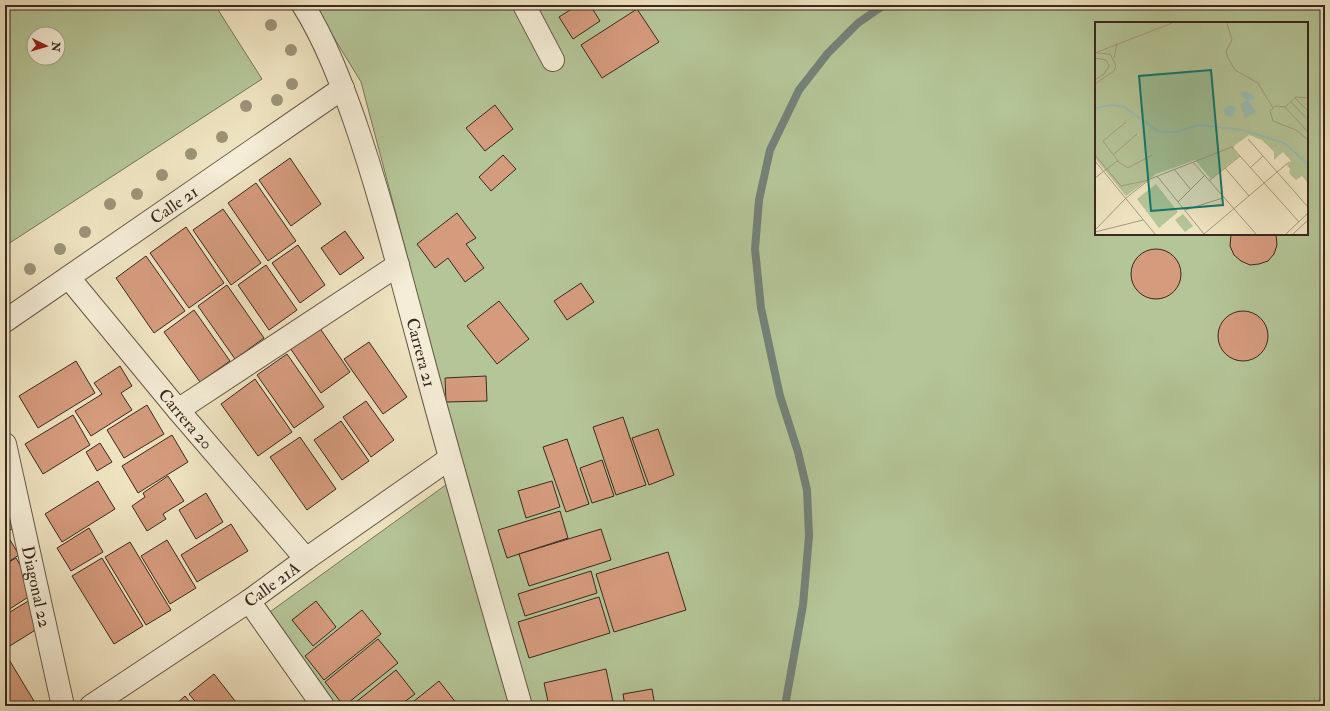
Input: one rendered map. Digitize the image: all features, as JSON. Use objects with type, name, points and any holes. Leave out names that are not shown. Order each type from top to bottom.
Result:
[{"type":"street","name":"Carrera 21","points":[[303,5],[313,14],[343,88],[367,156],[398,264],[449,459],[521,706]]},
{"type":"street","points":[[524,5],[553,60]]},
{"type":"street","name":"Calle 21","points":[[5,321],[343,88]]},
{"type":"street","points":[[178,410],[398,264]]},
{"type":"street","name":"Carrera 20","points":[[69,278],[178,410],[306,558]]},
{"type":"street","name":"Diagonal 22","points":[[5,444],[63,706]]},
{"type":"street","name":"Calle 21A","points":[[91,706],[248,601],[306,558],[449,459]]},
{"type":"street","points":[[248,601],[323,706]]},
{"type":"green space","points":[[5,5],[215,5],[262,79],[5,246]]},
{"type":"green space","points":[[314,5],[1325,5],[1325,706],[331,706],[267,614],[461,474],[409,263],[361,82]]},
{"type":"building","points":[[578,5],[590,5],[600,21],[573,39],[559,17]]},
{"type":"building","points":[[637,9],[659,42],[602,78],[581,45]]},
{"type":"building","points":[[495,105],[513,129],[485,151],[466,128]]},
{"type":"building","points":[[503,155],[516,169],[491,191],[479,177]]},
{"type":"building","points":[[290,158],[321,204],[291,226],[259,180]]},
{"type":"building","points":[[256,183],[296,241],[268,261],[228,203]]},
{"type":"building","points":[[223,209],[261,263],[231,285],[193,230]]},
{"type":"building","points":[[457,213],[476,238],[466,244],[484,268],[465,282],[448,258],[435,268],[417,244]]},
{"type":"building","points":[[186,227],[224,283],[189,308],[150,253]]},
{"type":"building","points":[[345,231],[364,258],[340,275],[321,248]]},
{"type":"building","points":[[1231,235],[1276,235],[1277,245],[1274,254],[1268,261],[1259,264],[1250,265],[1241,261],[1234,255],[1230,246]]},
{"type":"building","points":[[298,245],[325,285],[300,303],[272,263]]},
{"type":"building","points":[[1151,249],[1161,249],[1174,256],[1181,269],[1181,279],[1174,292],[1161,299],[1151,299],[1142,295],[1135,288],[1131,279],[1131,269],[1135,260],[1142,253]]},
{"type":"building","points":[[146,256],[185,311],[154,333],[116,278]]},
{"type":"building","points":[[266,265],[297,310],[269,330],[238,285]]},
{"type":"building","points":[[581,283],[594,302],[567,320],[554,301]]},
{"type":"building","points":[[227,285],[264,338],[235,359],[198,306]]},
{"type":"building","points":[[499,301],[529,339],[497,364],[467,326]]},
{"type":"building","points":[[194,310],[230,361],[200,382],[164,332]]},
{"type":"building","points":[[1238,311],[1248,311],[1261,318],[1268,331],[1268,341],[1261,354],[1248,361],[1238,361],[1229,357],[1222,350],[1218,341],[1218,331],[1222,322],[1229,315]]},
{"type":"building","points":[[319,327],[350,372],[321,393],[290,348]]},
{"type":"building","points":[[369,342],[407,397],[383,414],[344,359]]},
{"type":"building","points":[[287,354],[324,407],[294,428],[257,375]]},
{"type":"building","points":[[76,361],[95,393],[38,428],[19,396]]},
{"type":"building","points":[[120,366],[132,386],[121,393],[132,410],[91,436],[75,411],[102,394],[94,383]]},
{"type":"building","points":[[486,376],[487,401],[446,402],[445,378]]},
{"type":"building","points":[[255,379],[292,432],[258,456],[221,404]]},
{"type":"building","points":[[366,401],[394,440],[371,457],[343,417]]},
{"type":"building","points":[[147,405],[164,434],[124,458],[107,430]]},
{"type":"building","points":[[73,415],[90,445],[43,474],[25,444]]},
{"type":"building","points":[[623,417],[646,485],[616,495],[593,427]]},
{"type":"building","points":[[341,421],[369,461],[342,480],[314,440]]},
{"type":"building","points":[[658,429],[674,475],[649,485],[632,438]]},
{"type":"building","points":[[172,435],[188,462],[138,493],[122,466]]},
{"type":"building","points":[[300,437],[336,489],[307,510],[270,457]]},
{"type":"building","points":[[567,439],[589,504],[566,512],[543,447]]},
{"type":"building","points":[[100,443],[112,462],[97,471],[86,452]]},
{"type":"building","points":[[602,460],[614,496],[592,503],[580,468]]},
{"type":"building","points":[[168,476],[184,501],[163,514],[166,519],[147,531],[132,506],[145,497],[143,493]]},
{"type":"building","points":[[98,481],[115,509],[62,542],[45,514]]},
{"type":"building","points":[[552,481],[560,507],[526,518],[518,491]]},
{"type":"building","points":[[206,493],[223,522],[196,539],[179,510]]},
{"type":"building","points":[[5,511],[15,527],[5,533]]},
{"type":"building","points":[[560,511],[568,538],[507,558],[498,530]]},
{"type":"building","points":[[231,524],[248,551],[197,582],[181,555]]},
{"type":"building","points":[[89,528],[103,552],[71,571],[57,548]]},
{"type":"building","points":[[601,529],[611,560],[529,586],[519,554]]},
{"type":"building","points":[[6,533],[19,555],[5,564],[5,534]]},
{"type":"building","points":[[167,540],[196,588],[170,604],[141,556]]},
{"type":"building","points":[[130,542],[171,610],[146,625],[105,557]]},
{"type":"building","points":[[668,552],[686,610],[614,632],[596,574]]},
{"type":"building","points":[[16,558],[36,592],[5,612],[5,564]]},
{"type":"building","points":[[102,558],[143,626],[114,644],[72,576]]},
{"type":"building","points":[[591,571],[597,593],[525,616],[518,594]]},
{"type":"building","points":[[599,597],[610,633],[529,658],[518,622]]},
{"type":"building","points":[[30,600],[45,624],[5,649],[5,615]]},
{"type":"building","points":[[316,601],[336,627],[313,646],[292,620]]},
{"type":"building","points":[[362,610],[381,634],[324,680],[305,656]]},
{"type":"building","points":[[378,639],[398,663],[344,706],[325,682]]},
{"type":"building","points":[[5,653],[37,706],[5,706]]},
{"type":"building","points":[[606,669],[613,702],[597,706],[549,706],[544,683]]},
{"type":"building","points":[[396,670],[415,694],[399,706],[351,706]]},
{"type":"building","points":[[214,674],[239,706],[199,706],[189,694]]},
{"type":"building","points":[[439,681],[457,704],[455,706],[408,706]]},
{"type":"building","points":[[652,689],[655,706],[625,706],[623,694]]},
{"type":"building","points":[[185,696],[193,706],[174,706]]},
{"type":"waterway","points":[[785,706],[803,605],[809,536],[807,490],[798,452],[780,396],[761,308],[755,249],[759,200],[770,150],[799,90],[828,53],[858,23],[884,5]]}]
